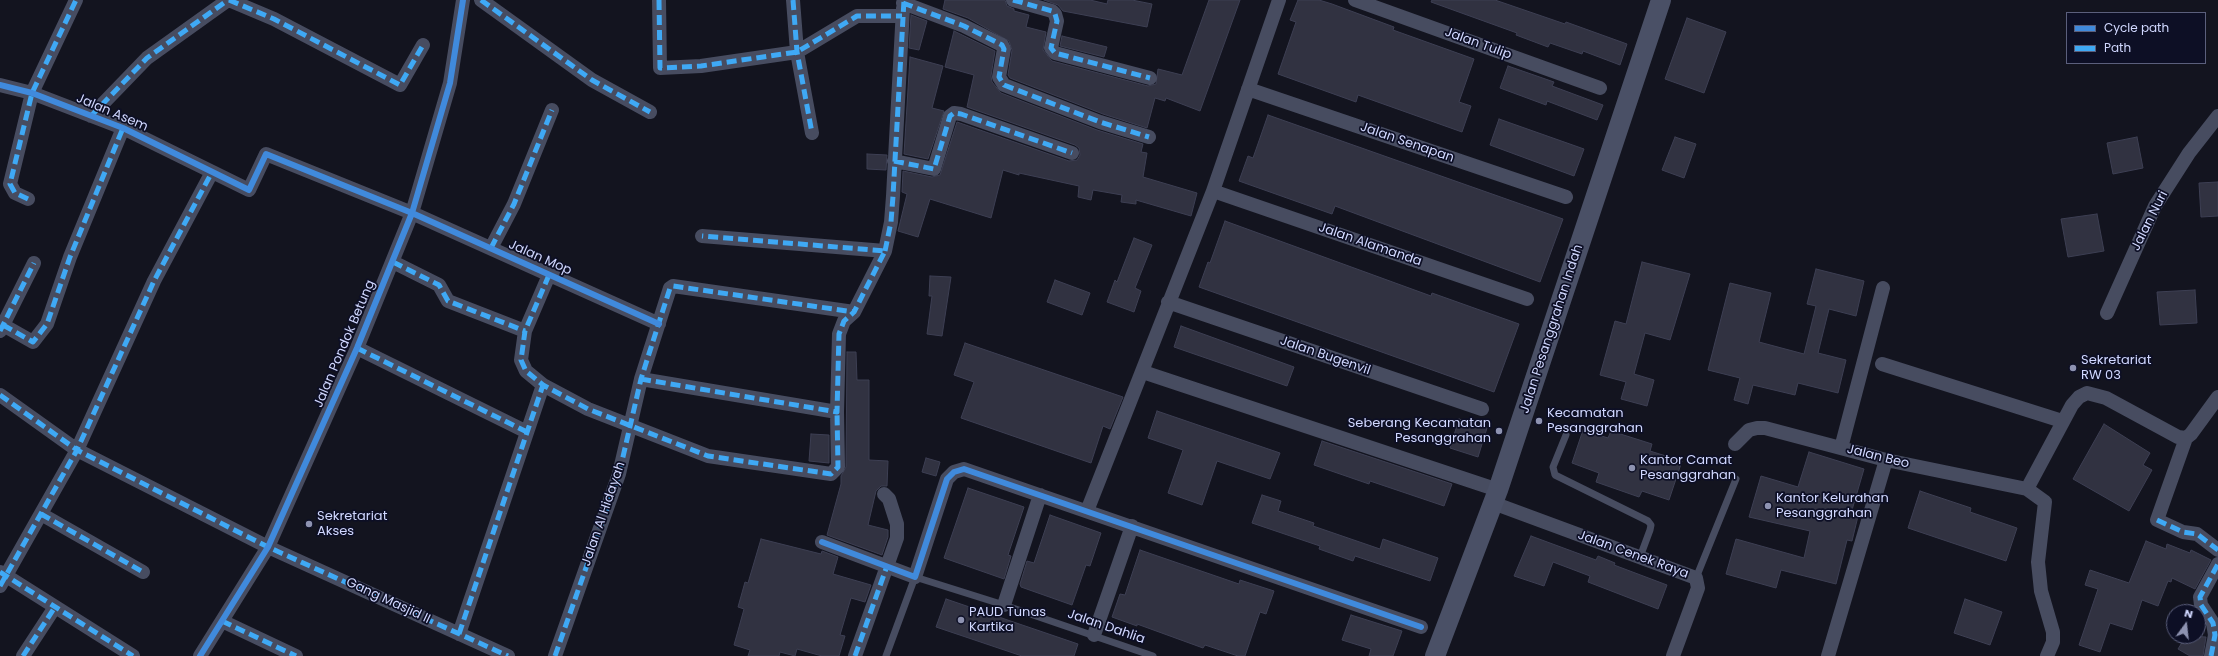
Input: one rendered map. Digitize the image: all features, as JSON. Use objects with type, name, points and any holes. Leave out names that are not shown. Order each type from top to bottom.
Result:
[{"type":"street","points":[[28,199],[15,193],[10,184],[32,93],[76,0]]},
{"type":"street","points":[[91,116],[148,58],[228,0],[274,19],[400,86],[423,45]]},
{"type":"street","name":"Jalan Pondok Betung","points":[[200,656],[268,547],[357,348],[393,262],[412,213],[450,83],[463,0]]},
{"type":"street","points":[[481,0],[592,80],[650,112]]},
{"type":"street","points":[[659,0],[660,68],[701,66],[797,52],[857,16],[903,7],[964,26],[1002,45],[1004,49],[999,76],[1004,86],[1100,122],[1149,137]]},
{"type":"street","points":[[793,0],[797,52],[812,133]]},
{"type":"street","points":[[1013,0],[1052,11],[1055,14],[1057,22],[1051,48],[1055,53],[1150,78]]},
{"type":"street","points":[[1087,511],[1143,372],[1168,302],[1213,191],[1280,0]]},
{"type":"street","name":"Jalan Tulip","points":[[1355,0],[1600,88]]},
{"type":"street","name":"Jalan Pesanggrahan Indah","points":[[1435,656],[1496,497],[1661,0]]},
{"type":"street","points":[[550,275],[525,331],[521,360],[526,371],[543,385],[588,409],[708,456],[831,474],[838,467],[838,334],[844,321],[854,312],[885,251],[891,222],[903,7]]},
{"type":"street","name":"Jalan Asem","points":[[0,85],[32,93],[123,128],[249,190],[266,154],[412,213]]},
{"type":"street","name":"Jalan Senapan","points":[[1248,89],[1566,197]]},
{"type":"street","points":[[491,248],[514,204],[552,110]]},
{"type":"street","points":[[894,161],[934,170],[950,116],[954,113],[961,114],[1072,152]]},
{"type":"street","name":"Jalan Nuri","points":[[2107,313],[2155,206],[2189,153],[2218,116]]},
{"type":"street","points":[[34,263],[2,328],[33,342],[47,324],[65,270],[123,128]]},
{"type":"street","points":[[133,656],[55,607],[2,578],[41,514],[77,450],[154,281],[212,172]]},
{"type":"street","name":"Jalan Alamanda","points":[[1213,191],[1527,299]]},
{"type":"street","name":"Jalan Mop","points":[[412,213],[659,324]]},
{"type":"street","points":[[702,236],[885,251]]},
{"type":"street","points":[[393,262],[439,285],[448,301],[525,331]]},
{"type":"street","points":[[659,324],[667,292],[673,286],[854,312]]},
{"type":"street","points":[[1841,448],[1883,288]]},
{"type":"street","name":"Jalan Bugenvil","points":[[1168,302],[1482,409]]},
{"type":"street","name":"Jalan Al Hidayah","points":[[555,656],[619,474],[640,379],[659,324]]},
{"type":"street","points":[[357,348],[527,432]]},
{"type":"street","points":[[1882,364],[2062,421]]},
{"type":"street","name":"Jalan Cenek Raya","points":[[1143,372],[1496,497],[1640,557],[1696,578],[1698,588],[1673,656]]},
{"type":"street","points":[[640,379],[837,412]]},
{"type":"street","points":[[459,634],[543,385]]},
{"type":"street","points":[[2027,489],[2062,421],[2072,405],[2079,397],[2087,393],[2095,394],[2178,437],[2186,438]]},
{"type":"street","name":"Gang Masjid II","points":[[0,395],[77,450],[268,547],[508,656]]},
{"type":"street","points":[[2218,397],[2191,434],[2186,438],[2157,520],[2183,532],[2197,534],[2218,550]]},
{"type":"street","name":"Jalan Beo","points":[[1735,444],[1749,430],[1765,428],[1886,460],[2027,489],[2046,502],[2038,562],[2041,591],[2053,632],[2053,642],[2047,656]]},
{"type":"street","points":[[1828,656],[1886,460]]},
{"type":"street","points":[[822,542],[915,577],[947,479],[954,472],[964,469],[1421,627]]},
{"type":"street","points":[[855,656],[898,531],[892,506],[884,494]]},
{"type":"street","points":[[1004,605],[1040,495]]},
{"type":"street","points":[[41,514],[143,572]]},
{"type":"street","points":[[1094,635],[1132,526]]},
{"type":"street","points":[[2210,656],[2215,635],[2213,623],[2201,605],[2200,597],[2218,564]]},
{"type":"street","points":[[23,656],[55,607]]},
{"type":"street","points":[[222,621],[296,656]]},
{"type":"lane","points":[[1566,435],[1553,467],[1555,475],[1648,521],[1651,525],[1650,530],[1640,557]]},
{"type":"lane","points":[[1696,578],[1736,479]]},
{"type":"lane","points":[[886,656],[915,577]]},
{"type":"lane","name":"Jalan Dahlia","points":[[915,577],[1004,605],[1153,656]]},
{"type":"building","points":[[945,0],[1005,0],[1007,6],[1014,9],[1014,11],[1029,15],[1026,27],[1046,32],[1043,50],[1052,61],[1148,86],[1156,84],[1158,69],[1182,75],[1209,0],[1240,0],[1200,111],[1166,98],[1165,101],[1155,98],[1147,128],[1103,114],[1010,78],[1008,75],[1012,50],[1009,41],[968,18],[943,9]]},
{"type":"building","points":[[1044,0],[1090,0],[1107,4],[1108,0],[1132,0],[1152,4],[1147,27],[1063,11],[1058,5]]},
{"type":"building","points":[[1298,0],[1319,0],[1332,4],[1394,27],[1393,30],[1474,59],[1459,102],[1471,106],[1462,132],[1358,95],[1356,102],[1278,74],[1296,22],[1290,20]]},
{"type":"building","points":[[1432,0],[1495,0],[1565,24],[1566,22],[1627,44],[1620,65],[1583,51],[1582,54],[1550,43],[1548,47],[1516,35],[1517,33],[1431,2]]},
{"type":"building","points":[[911,15],[927,21],[919,50],[909,48]]},
{"type":"building","points":[[1687,18],[1726,32],[1704,93],[1665,79]]},
{"type":"building","points":[[954,31],[995,51],[991,76],[992,82],[1001,93],[1097,130],[1143,144],[1141,152],[1147,153],[1143,177],[1197,193],[1191,216],[1136,200],[1136,204],[1121,202],[1122,195],[1093,190],[1091,200],[1078,197],[1079,186],[1019,173],[1019,175],[1003,170],[991,218],[930,199],[918,237],[898,231],[907,194],[902,192],[903,171],[932,177],[940,175],[957,122],[1069,161],[1077,160],[1080,155],[1079,148],[1075,145],[967,107],[974,75],[945,67]]},
{"type":"building","points":[[1062,36],[1107,47],[1104,57],[1060,46]]},
{"type":"building","points":[[910,57],[943,66],[932,108],[944,111],[928,159],[904,154]]},
{"type":"building","points":[[1508,66],[1554,82],[1552,86],[1603,105],[1597,120],[1547,101],[1546,105],[1500,88]]},
{"type":"building","points":[[1268,115],[1563,219],[1540,282],[1335,206],[1332,214],[1239,181],[1248,156],[1253,158]]},
{"type":"building","points":[[1499,119],[1584,149],[1574,176],[1490,145]]},
{"type":"building","points":[[1675,137],[1696,144],[1684,178],[1662,170]]},
{"type":"building","points":[[2137,137],[2143,168],[2113,174],[2107,143]]},
{"type":"building","points":[[867,154],[887,155],[886,170],[867,169]]},
{"type":"building","points":[[2218,182],[2218,216],[2201,217],[2199,183]]},
{"type":"building","points":[[2097,214],[2104,251],[2068,257],[2061,219]]},
{"type":"building","points":[[1225,221],[1431,296],[1432,293],[1519,324],[1494,392],[1199,287],[1208,262],[1210,263]]},
{"type":"building","points":[[1134,238],[1152,245],[1135,288],[1141,291],[1134,312],[1107,302],[1115,280],[1117,282]]},
{"type":"building","points":[[1642,262],[1690,274],[1670,340],[1645,333],[1634,374],[1654,380],[1647,406],[1621,399],[1626,382],[1600,375],[1615,321],[1626,324]]},
{"type":"building","points":[[1816,269],[1864,281],[1856,316],[1829,309],[1818,353],[1846,360],[1838,393],[1798,383],[1795,395],[1753,385],[1748,404],[1734,400],[1740,378],[1708,370],[1730,283],[1771,293],[1759,342],[1804,354],[1816,306],[1807,304]]},
{"type":"building","points":[[930,276],[951,277],[942,336],[927,334],[932,296],[929,296]]},
{"type":"building","points":[[1055,280],[1090,293],[1082,315],[1047,302]]},
{"type":"building","points":[[2195,290],[2197,323],[2160,325],[2157,292]]},
{"type":"building","points":[[1181,326],[1294,367],[1287,386],[1174,347]]},
{"type":"building","points":[[965,343],[1123,397],[1110,429],[1103,426],[1091,463],[961,418],[974,382],[954,375]]},
{"type":"building","points":[[847,352],[856,352],[857,380],[869,380],[869,460],[888,461],[887,486],[881,486],[876,491],[868,525],[888,530],[888,537],[882,555],[827,535],[841,484],[841,476],[846,467]]},
{"type":"building","points":[[1157,411],[1280,453],[1270,479],[1217,461],[1202,505],[1168,493],[1183,450],[1148,438]]},
{"type":"building","points":[[1459,419],[1487,428],[1478,457],[1450,448]]},
{"type":"building","points":[[2104,424],[2150,453],[2143,465],[2152,470],[2129,511],[2073,479]]},
{"type":"building","name":"Kantor Camat Pesanggrahan","points":[[1583,430],[1608,438],[1611,431],[1652,444],[1650,451],[1682,461],[1669,500],[1642,491],[1639,497],[1596,482],[1599,473],[1572,463]]},
{"type":"building","points":[[811,434],[829,435],[829,463],[809,461]]},
{"type":"building","points":[[1322,441],[1452,484],[1444,506],[1370,481],[1369,484],[1314,465]]},
{"type":"building","points":[[1809,452],[1864,469],[1852,510],[1859,512],[1852,541],[1847,540],[1836,584],[1781,570],[1776,588],[1726,574],[1736,539],[1804,558],[1810,531],[1749,517],[1761,476],[1798,487]]},
{"type":"building","points":[[926,458],[940,462],[936,476],[922,472]]},
{"type":"building","points":[[968,488],[1024,507],[1008,555],[1011,556],[1004,579],[944,558]]},
{"type":"building","points":[[1920,491],[1971,508],[1970,512],[2017,528],[2006,561],[1908,528]]},
{"type":"building","points":[[1262,495],[1281,501],[1278,511],[1314,523],[1313,526],[1380,549],[1383,539],[1438,558],[1430,581],[1355,556],[1353,561],[1319,549],[1320,546],[1252,523]]},
{"type":"building","points":[[1050,515],[1101,533],[1090,566],[1086,565],[1072,605],[1021,587],[1020,584],[1027,561],[1034,563]]},
{"type":"building","points":[[1531,536],[1596,560],[1598,556],[1615,563],[1614,565],[1667,585],[1658,609],[1588,582],[1590,576],[1553,562],[1544,586],[1514,576]]},
{"type":"building","points":[[761,539],[821,554],[822,551],[838,557],[833,574],[871,585],[865,602],[851,598],[840,635],[845,636],[839,656],[822,656],[797,649],[795,656],[780,652],[779,656],[748,656],[750,650],[734,645],[744,609],[738,607],[745,582],[748,583]]},
{"type":"building","points":[[2146,541],[2166,549],[2167,544],[2190,553],[2191,550],[2211,560],[2195,589],[2172,578],[2171,582],[2168,581],[2158,606],[2142,600],[2132,630],[2110,623],[2100,652],[2079,645],[2098,589],[2085,585],[2090,570],[2129,583]]},
{"type":"building","points":[[1140,550],[1239,584],[1240,580],[1274,591],[1266,614],[1260,612],[1245,656],[1238,656],[1205,645],[1203,648],[1137,624],[1137,626],[1112,617],[1120,594],[1125,595]]},
{"type":"building","points":[[946,599],[1078,644],[1074,656],[1022,656],[936,627]]},
{"type":"building","points":[[1965,599],[2002,612],[1990,645],[1954,633]]},
{"type":"building","points":[[1351,615],[1402,631],[1393,656],[1369,656],[1371,649],[1342,640]]},
{"type":"building","points":[[2181,644],[2205,644],[2203,656],[2190,656],[2178,649]]},
{"type":"marked path","points":[[28,199],[15,193],[10,184],[32,93],[76,0]]},
{"type":"marked path","points":[[91,116],[147,58],[228,0]]},
{"type":"marked path","points":[[229,0],[274,19],[400,85],[423,45]]},
{"type":"marked path","points":[[481,0],[592,80],[650,112]]},
{"type":"marked path","points":[[659,0],[660,68],[701,66],[797,52],[857,16],[902,16]]},
{"type":"marked path","points":[[793,0],[797,52],[812,133]]},
{"type":"marked path","points":[[885,251],[891,222],[893,196],[904,0]]},
{"type":"marked path","points":[[1013,0],[1052,11],[1055,14],[1057,21],[1051,48],[1055,53],[1150,78]]},
{"type":"marked path","points":[[903,3],[964,26],[1002,45],[1004,49],[999,77],[1004,85],[1100,122],[1149,137]]},
{"type":"marked path","points":[[491,248],[514,204],[552,110]]},
{"type":"marked path","points":[[894,161],[934,169],[950,116],[954,113],[961,114],[1072,153]]},
{"type":"marked path","points":[[3,325],[33,342],[47,324],[70,257],[123,128]]},
{"type":"marked path","points":[[0,586],[77,450],[154,281],[212,172]]},
{"type":"marked path","points":[[641,379],[837,412],[839,334],[844,321],[854,312],[885,251],[702,236]]},
{"type":"marked path","points":[[393,262],[439,285],[448,301],[525,331]]},
{"type":"marked path","points":[[0,331],[34,263]]},
{"type":"marked path","points":[[549,275],[525,331],[521,360],[526,371],[543,385],[588,409],[708,456],[831,474],[838,467],[837,412]]},
{"type":"marked path","points":[[555,656],[619,474],[641,379],[670,288],[673,286],[854,312]]},
{"type":"marked path","points":[[357,348],[527,432]]},
{"type":"marked path","points":[[459,634],[543,385]]},
{"type":"marked path","points":[[0,395],[77,450],[268,547],[508,656]]},
{"type":"marked path","points":[[41,514],[143,572]]},
{"type":"marked path","points":[[2157,520],[2183,532],[2197,534],[2218,550]]},
{"type":"marked path","points":[[2211,656],[2215,635],[2213,623],[2201,605],[2200,597],[2218,564]]},
{"type":"marked path","points":[[855,656],[887,566]]},
{"type":"marked path","points":[[0,572],[133,656]]},
{"type":"marked path","points":[[23,656],[55,607]]},
{"type":"marked path","points":[[222,621],[296,656]]},
{"type":"cycle path","points":[[200,656],[268,547],[357,348],[412,213],[450,83],[463,0]]},
{"type":"cycle path","points":[[0,85],[32,93],[123,128],[249,190],[266,154],[412,213],[659,324]]},
{"type":"cycle path","points":[[822,542],[915,577],[947,479],[954,472],[964,469],[1421,627]]},
{"type":"place","name":"Sekretariat RW 03","points":[[2073,368]]},
{"type":"place","name":"Kecamatan Pesanggrahan","points":[[1539,421]]},
{"type":"place","name":"Seberang Kecamatan Pesanggrahan","points":[[1499,431]]},
{"type":"place","name":"Kantor Camat Pesanggrahan","points":[[1632,468]]},
{"type":"place","name":"Kantor Kelurahan Pesanggrahan","points":[[1768,506]]},
{"type":"place","name":"Sekretariat Akses","points":[[309,524]]},
{"type":"place","name":"PAUD Tunas Kartika","points":[[961,620]]}]
